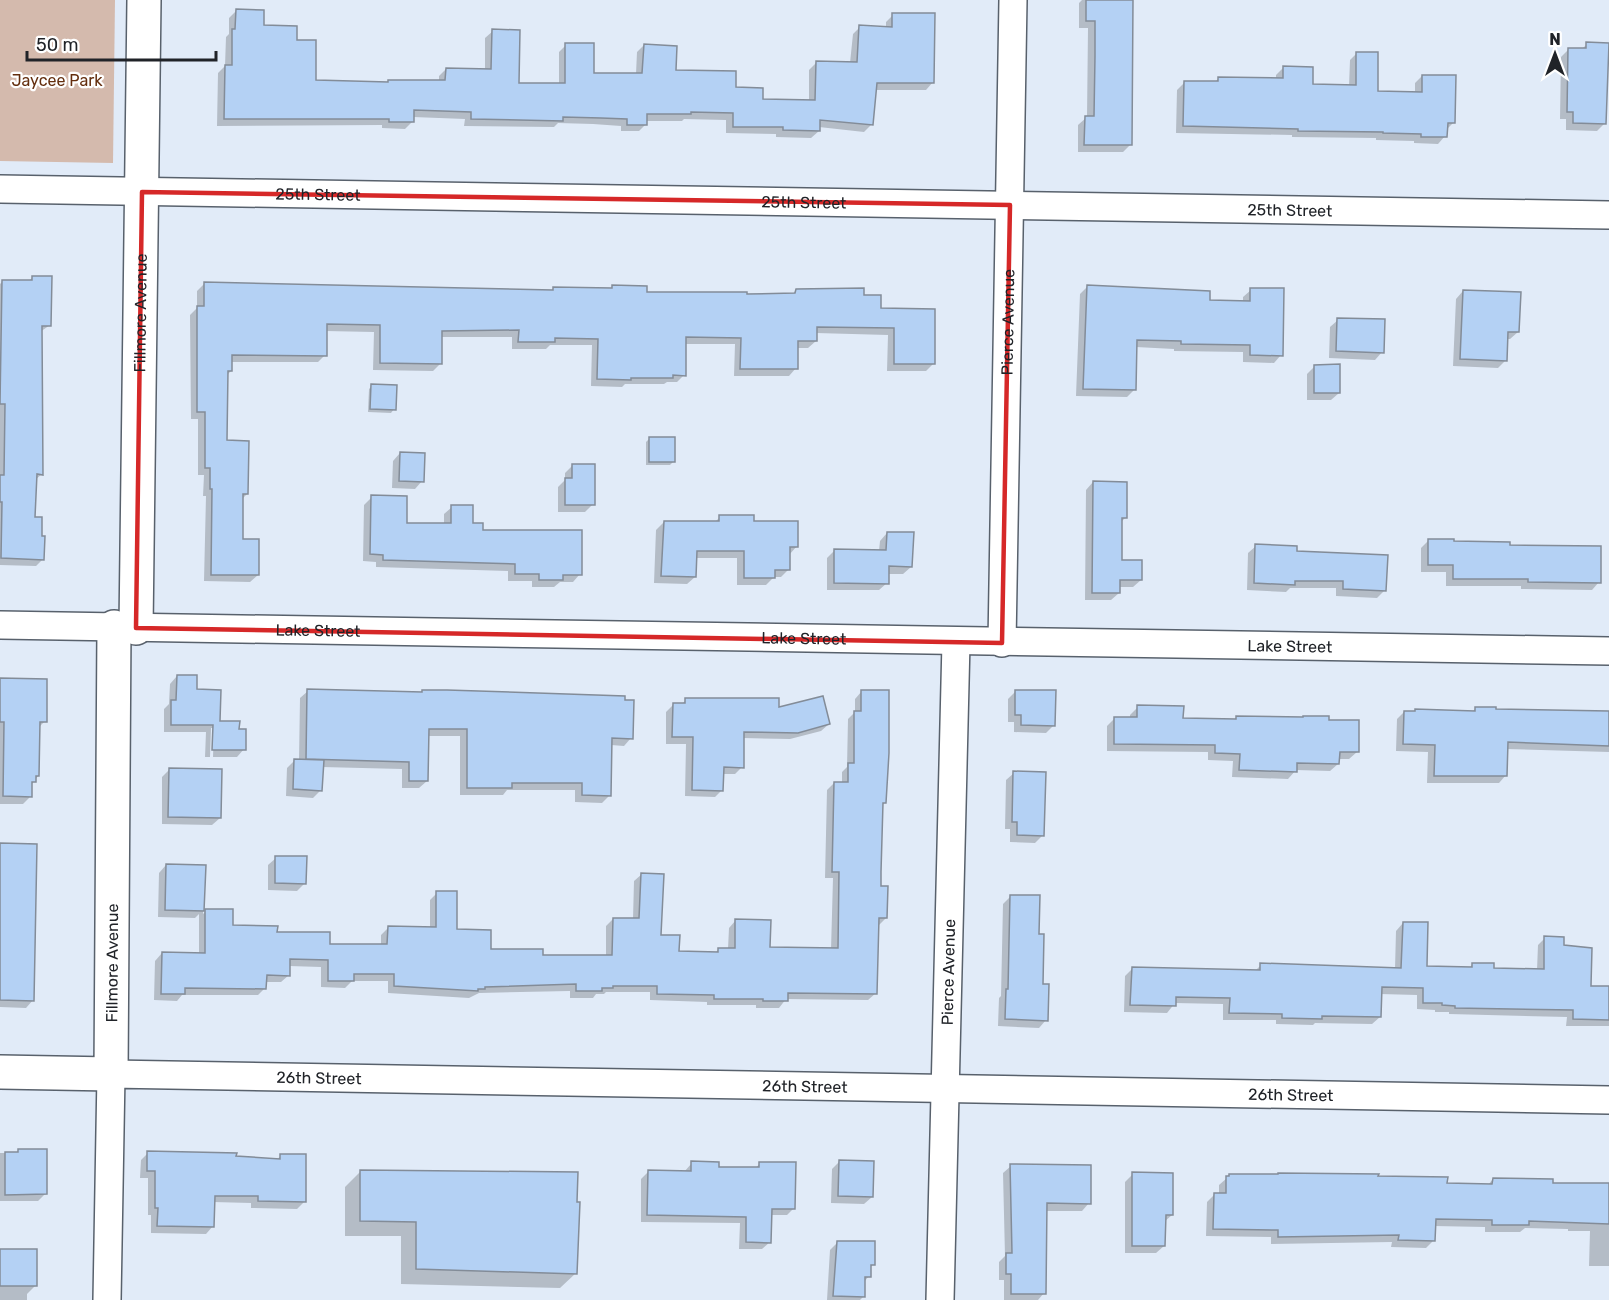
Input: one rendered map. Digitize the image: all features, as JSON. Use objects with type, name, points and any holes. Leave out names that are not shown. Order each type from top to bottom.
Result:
[{"type":"street","name":"Fillmore Avenue","points":[[107,1300],[111,1074],[125,627],[142,192],[144,0]]},
{"type":"street","name":"Pierce Avenue","points":[[1002,643],[1013,0]]},
{"type":"street","name":"25th Street","points":[[0,189],[1609,215]]},
{"type":"street","name":"Lake Street","points":[[0,625],[1002,643],[1609,651]]},
{"type":"street","name":"Pierce Avenue","points":[[940,1300],[956,642]]},
{"type":"street","name":"26th Street","points":[[0,1072],[1609,1100]]},
{"type":"highlighted area","points":[[142,192],[1010,205],[1002,643],[136,628]]},
{"type":"green space","name":"Jaycee Park","points":[[0,0],[115,0],[113,163],[0,161]]},
{"type":"building","points":[[1086,0],[1133,0],[1132,145],[1084,145],[1085,116],[1094,116],[1095,56],[1095,21],[1086,21]]},
{"type":"building","points":[[236,9],[264,10],[264,25],[297,26],[297,40],[316,40],[316,80],[388,82],[388,80],[445,80],[446,68],[491,69],[492,29],[520,30],[519,83],[565,83],[565,43],[594,43],[594,73],[642,73],[644,44],[677,46],[676,70],[736,71],[736,87],[763,88],[763,99],[815,100],[816,61],[857,62],[859,25],[892,27],[892,13],[935,13],[934,83],[877,83],[873,125],[820,120],[820,131],[783,130],[783,127],[733,127],[733,113],[691,112],[691,114],[647,114],[647,125],[627,125],[627,119],[601,118],[563,117],[563,121],[471,119],[471,112],[414,110],[414,122],[389,122],[389,119],[224,119],[225,65],[232,65],[232,29],[235,29]]},
{"type":"building","points":[[1586,42],[1609,43],[1606,124],[1573,123],[1573,112],[1567,112],[1568,48],[1586,48]]},
{"type":"building","points":[[1356,52],[1378,52],[1378,91],[1422,92],[1422,75],[1456,75],[1455,123],[1448,123],[1447,137],[1421,137],[1421,134],[1383,132],[1183,126],[1184,81],[1218,81],[1218,77],[1283,78],[1283,66],[1313,67],[1313,84],[1356,85]]},
{"type":"building","points":[[32,276],[52,276],[51,326],[42,326],[43,475],[37,474],[35,517],[42,517],[42,536],[45,536],[44,560],[1,558],[0,475],[4,475],[5,404],[0,404],[2,280],[32,280]]},
{"type":"building","points":[[204,282],[553,290],[553,287],[612,288],[612,285],[647,286],[647,292],[747,292],[747,294],[795,293],[796,289],[864,288],[864,295],[881,295],[881,308],[935,309],[935,364],[894,364],[894,328],[817,327],[817,341],[798,341],[798,369],[740,369],[741,338],[686,337],[686,376],[631,378],[631,380],[597,379],[598,339],[555,338],[555,342],[518,342],[519,330],[442,331],[442,364],[380,363],[380,325],[327,324],[327,356],[232,355],[232,371],[228,371],[227,440],[249,441],[248,494],[243,494],[243,539],[259,539],[259,575],[211,575],[212,489],[210,489],[210,468],[205,468],[205,412],[197,412],[197,306],[204,306]]},
{"type":"building","points":[[1087,285],[1210,291],[1210,300],[1250,301],[1250,288],[1284,288],[1283,356],[1250,355],[1250,345],[1181,344],[1181,341],[1137,340],[1136,390],[1083,389]]},
{"type":"building","points":[[1463,290],[1521,292],[1519,332],[1508,332],[1507,361],[1460,359]]},
{"type":"building","points":[[1337,318],[1385,319],[1384,353],[1336,351]]},
{"type":"building","points":[[1340,364],[1340,393],[1314,393],[1314,365]]},
{"type":"building","points":[[371,384],[397,385],[396,410],[370,409]]},
{"type":"building","points":[[649,437],[675,437],[675,462],[649,462]]},
{"type":"building","points":[[400,452],[425,453],[424,482],[399,481]]},
{"type":"building","points":[[572,464],[595,464],[595,505],[565,505],[565,478],[572,478]]},
{"type":"building","points":[[1093,481],[1127,482],[1127,518],[1122,518],[1122,560],[1142,560],[1142,580],[1120,580],[1120,593],[1092,593]]},
{"type":"building","points":[[371,495],[407,496],[407,523],[451,523],[451,505],[473,505],[473,523],[483,523],[483,530],[582,530],[582,575],[563,575],[563,580],[539,580],[539,574],[515,574],[515,564],[383,560],[383,555],[370,554]]},
{"type":"building","points":[[719,515],[754,515],[754,521],[798,521],[798,547],[790,547],[790,570],[775,570],[775,578],[744,578],[744,551],[697,551],[696,577],[661,576],[664,521],[719,521]]},
{"type":"building","points":[[887,532],[914,532],[912,567],[889,566],[889,584],[834,583],[834,549],[886,550]]},
{"type":"building","points":[[1428,539],[1510,542],[1510,545],[1601,546],[1601,583],[1528,582],[1528,579],[1453,579],[1453,565],[1428,565]]},
{"type":"building","points":[[1255,544],[1297,546],[1297,551],[1388,555],[1386,591],[1343,589],[1343,581],[1295,581],[1295,585],[1254,583]]},
{"type":"building","points":[[177,675],[197,675],[197,689],[221,690],[220,721],[240,721],[239,729],[246,729],[246,750],[212,750],[213,725],[171,725],[171,700],[176,700]]},
{"type":"building","points":[[0,678],[47,679],[47,722],[40,722],[39,776],[36,776],[36,782],[32,782],[32,797],[3,796],[4,722],[0,722]]},
{"type":"building","points":[[307,689],[422,692],[422,690],[447,690],[625,696],[625,700],[634,700],[633,739],[612,738],[611,796],[582,795],[582,783],[512,783],[512,788],[467,788],[467,729],[429,729],[428,781],[409,781],[409,762],[306,759]]},
{"type":"building","points":[[861,690],[889,690],[889,753],[886,803],[883,803],[881,872],[881,886],[888,886],[887,918],[879,918],[877,994],[788,993],[788,1001],[763,1001],[763,999],[714,999],[714,995],[657,994],[657,986],[613,986],[613,988],[602,988],[602,991],[576,991],[576,984],[485,987],[478,991],[394,986],[394,974],[354,974],[354,981],[328,981],[328,960],[290,959],[290,976],[267,975],[266,989],[185,988],[185,994],[161,994],[162,952],[205,953],[205,909],[233,909],[233,925],[278,926],[277,932],[330,932],[330,944],[387,944],[388,926],[436,927],[436,891],[457,891],[457,929],[491,930],[491,949],[543,949],[543,955],[612,955],[613,918],[639,918],[641,873],[664,874],[661,935],[680,935],[679,951],[718,952],[718,948],[735,948],[735,919],[771,920],[770,947],[838,948],[839,872],[832,872],[834,782],[848,782],[848,763],[854,763],[854,711],[861,711]]},
{"type":"building","points":[[1015,690],[1056,690],[1055,726],[1021,725],[1021,715],[1015,715]]},
{"type":"building","points":[[823,696],[830,724],[798,733],[744,732],[744,768],[724,767],[723,791],[692,790],[693,737],[672,737],[673,703],[685,703],[685,698],[779,698],[779,707]]},
{"type":"building","points":[[1137,705],[1184,706],[1183,718],[1329,716],[1329,720],[1359,720],[1359,752],[1340,752],[1339,764],[1297,763],[1297,772],[1239,770],[1240,754],[1215,753],[1215,745],[1114,744],[1114,717],[1137,717]]},
{"type":"building","points":[[1475,707],[1609,711],[1609,746],[1508,742],[1507,776],[1434,776],[1435,745],[1403,744],[1404,711],[1415,711],[1415,709],[1475,711]]},
{"type":"building","points":[[294,759],[324,760],[322,791],[293,789]]},
{"type":"building","points":[[169,768],[222,769],[221,818],[168,817]]},
{"type":"building","points":[[1013,771],[1046,772],[1044,836],[1017,835],[1017,822],[1012,822]]},
{"type":"building","points":[[0,843],[37,844],[34,1001],[0,1000]]},
{"type":"building","points":[[275,856],[307,856],[306,884],[275,883]]},
{"type":"building","points":[[166,864],[206,865],[204,911],[165,910]]},
{"type":"building","points":[[1010,895],[1040,895],[1039,934],[1044,934],[1043,984],[1049,984],[1048,1021],[1005,1019]]},
{"type":"building","points":[[1403,922],[1428,922],[1427,966],[1472,967],[1472,963],[1494,963],[1494,968],[1544,969],[1544,936],[1564,937],[1564,945],[1592,948],[1591,986],[1609,986],[1609,1020],[1573,1019],[1573,1010],[1455,1008],[1455,1006],[1442,1005],[1442,1003],[1423,1003],[1423,988],[1382,987],[1381,1017],[1282,1018],[1282,1014],[1229,1013],[1230,998],[1176,997],[1176,1006],[1130,1005],[1132,967],[1260,970],[1260,963],[1401,968]]},
{"type":"building","points":[[18,1149],[47,1149],[47,1194],[5,1195],[5,1152],[18,1152]]},
{"type":"building","points":[[147,1151],[237,1153],[236,1156],[280,1159],[280,1154],[306,1154],[306,1202],[258,1201],[258,1196],[215,1196],[214,1227],[157,1226],[155,1171],[147,1171]]},
{"type":"building","points":[[839,1160],[874,1161],[873,1197],[838,1196]]},
{"type":"building","points":[[691,1161],[719,1162],[719,1167],[759,1167],[759,1162],[796,1162],[795,1209],[772,1209],[771,1243],[746,1242],[746,1217],[647,1215],[648,1170],[691,1171]]},
{"type":"building","points":[[1010,1164],[1091,1165],[1091,1204],[1047,1203],[1046,1294],[1011,1294],[1011,1274],[1006,1274],[1006,1253],[1012,1253]]},
{"type":"building","points":[[360,1170],[578,1172],[577,1202],[580,1202],[577,1274],[416,1269],[416,1222],[360,1221]]},
{"type":"building","points":[[1132,1172],[1173,1173],[1173,1215],[1166,1215],[1165,1246],[1132,1246]]},
{"type":"building","points":[[1229,1174],[1448,1177],[1447,1183],[1492,1184],[1493,1178],[1553,1179],[1553,1183],[1609,1183],[1609,1224],[1529,1221],[1529,1225],[1492,1225],[1492,1220],[1436,1219],[1435,1241],[1398,1240],[1399,1235],[1278,1237],[1278,1230],[1213,1229],[1214,1193],[1226,1193],[1226,1176]]},
{"type":"building","points":[[837,1241],[875,1241],[875,1265],[871,1265],[871,1277],[865,1277],[865,1297],[833,1296]]},
{"type":"building","points":[[0,1249],[37,1249],[37,1286],[0,1286]]}]
